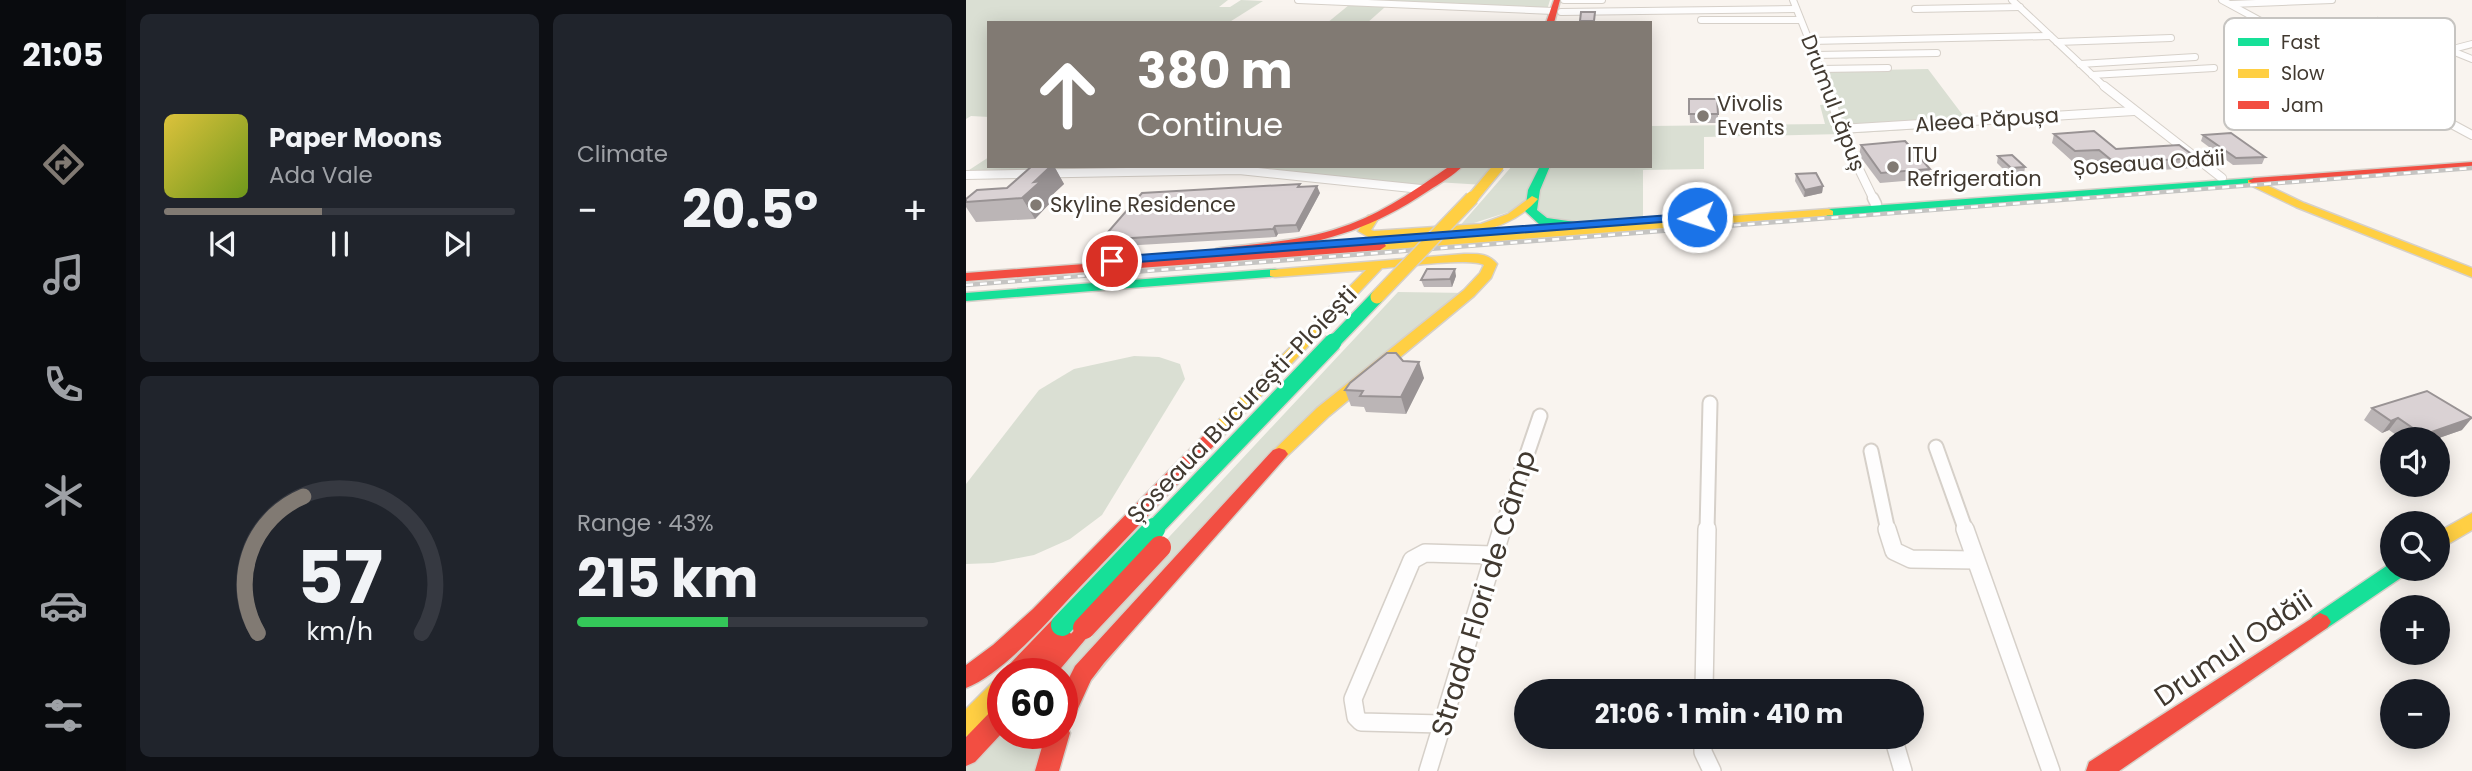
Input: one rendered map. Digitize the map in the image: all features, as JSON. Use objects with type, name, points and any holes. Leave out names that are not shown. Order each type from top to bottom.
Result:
[{"type":"main road","name":"Șoseaua Odăii","points":[[1356,245],[1571,225],[2472,162]]},
{"type":"main road","name":"Șoseaua Odăii","points":[[1039,269],[1220,252],[1356,245],[2252,182],[2472,162]]},
{"type":"main road","points":[[1220,252],[1332,233],[1371,220],[1455,168]]},
{"type":"main road","name":"Șoseaua București-Ploiești","points":[[1030,658],[1475,195],[1497,168]]},
{"type":"main road","name":"Șoseaua București-Ploiești","points":[[1189,516],[1487,197],[1510,168]]},
{"type":"main road","points":[[1544,168],[1533,195],[1531,211],[1539,219],[1571,225]]},
{"type":"main road","points":[[2252,182],[2300,205],[2472,273]]},
{"type":"main road","points":[[1371,220],[1364,229],[1369,234],[1471,228],[1494,221],[1515,210],[1533,195]]},
{"type":"main road","points":[[1371,220],[1370,228],[1373,231],[1387,231],[1398,226],[1398,207],[1406,198]]},
{"type":"main road","points":[[1399,216],[1418,232]]},
{"type":"main road","points":[[966,277],[1356,245],[1418,232]]},
{"type":"main road","points":[[966,298],[1475,257],[1488,259],[1491,264],[1486,275],[1469,293],[1286,446],[1096,656],[1078,684]]},
{"type":"main road","points":[[966,678],[1001,652],[1061,594],[1377,266]]},
{"type":"main road","points":[[966,271],[1039,269]]},
{"type":"main road","points":[[2450,534],[2472,520]]},
{"type":"main road","name":"Șoseaua București-Ploiești","points":[[1056,658],[1170,537]]},
{"type":"main road","name":"Drumul Odăii","points":[[2098,771],[2380,581]]},
{"type":"main road","points":[[966,718],[987,700]]},
{"type":"main road","points":[[966,725],[987,703]]},
{"type":"main road","points":[[966,754],[987,732]]},
{"type":"main road","points":[[981,761],[989,749]]},
{"type":"main road","points":[[1047,771],[1053,749]]},
{"type":"street","points":[[1298,0],[1558,10],[1795,5]]},
{"type":"street","points":[[1558,10],[1602,0]]},
{"type":"street","points":[[2012,0],[2134,111],[2222,178]]},
{"type":"street","points":[[2222,0],[2255,18]]},
{"type":"street","points":[[2230,5],[2332,0]]},
{"type":"street","points":[[1746,5],[1795,5]]},
{"type":"street","name":"Drumul Lăpuș","points":[[1795,5],[1821,69],[1840,129],[1876,204]]},
{"type":"street","points":[[1915,9],[2020,7]]},
{"type":"street","points":[[1701,20],[1800,20]]},
{"type":"street","points":[[1810,41],[2050,36]]},
{"type":"street","points":[[2057,42],[2171,38]]},
{"type":"street","points":[[2455,52],[2472,59]]},
{"type":"street","points":[[1815,55],[1937,53]]},
{"type":"street","points":[[2081,64],[2195,57]]},
{"type":"street","points":[[1821,69],[1888,68]]},
{"type":"street","points":[[2092,75],[2214,68]]},
{"type":"street","name":"Aleea Păpușa","points":[[1840,129],[2134,111]]},
{"type":"street","points":[[2455,126],[2472,135]]},
{"type":"street","points":[[966,175],[1238,170],[1421,189]]},
{"type":"street","points":[[1704,679],[1710,403]]},
{"type":"street","name":"Strada Flori de Câmp","points":[[1428,771],[1493,555],[1540,416]]},
{"type":"street","points":[[1936,447],[2051,771]]},
{"type":"street","points":[[1871,451],[1894,551],[1911,559],[1976,560]]},
{"type":"street","points":[[1441,724],[1362,722],[1356,717],[1353,699],[1406,567],[1412,560],[1425,553],[1493,555]]},
{"type":"street","points":[[1703,749],[1712,771]]},
{"type":"street","points":[[1897,749],[1903,771]]},
{"type":"shaded area","points":[[966,0],[1228,0],[1219,7],[1230,7],[1241,0],[1263,1],[1231,21],[987,21],[987,117],[971,116],[966,119]]},
{"type":"shaded area","points":[[1322,0],[1550,0],[1547,10]]},
{"type":"shaded area","points":[[1349,5],[1385,7],[1369,21],[1329,21]]},
{"type":"shaded area","points":[[1928,69],[1971,126],[1842,134],[1704,137],[1704,169],[1643,170],[1643,220],[1571,225],[1515,210],[1458,228],[1510,168],[1652,168],[1652,126],[1825,124],[1820,105],[1833,104],[1821,71]]},
{"type":"shaded area","points":[[987,158],[987,168],[1497,168],[1484,185],[1436,182],[1425,189],[1296,174],[966,172]]},
{"type":"shaded area","points":[[1398,292],[1469,293],[1263,472],[1078,698],[1078,658],[1056,658]]},
{"type":"shaded area","points":[[1134,356],[1159,357],[1180,364],[1185,379],[1102,515],[1070,539],[1034,555],[993,563],[966,564],[966,484],[1039,390],[1074,369]]},
{"type":"shaded area","points":[[987,742],[987,749],[1053,749],[1047,771],[966,771],[966,754]]},
{"type":"building","points":[[1581,12],[1595,12],[1594,21],[1580,21]]},
{"type":"building","points":[[1689,99],[1717,99],[1718,114],[1689,114]]},
{"type":"building","points":[[2094,131],[2116,149],[2179,145],[2197,158],[2115,163],[2099,150],[2075,151],[2054,134]]},
{"type":"building","points":[[2231,133],[2265,157],[2236,158],[2203,135]]},
{"type":"building","points":[[1905,141],[1930,169],[1881,173],[1861,145]]},
{"type":"building","points":[[2012,155],[2025,167],[2011,168],[1998,156]]},
{"type":"building","points":[[1030,168],[1049,168],[1034,182],[1041,181],[1022,198],[966,202],[977,190],[1007,188]]},
{"type":"building","points":[[1816,173],[1823,186],[1805,190],[1796,174]]},
{"type":"building","points":[[1300,184],[1298,187],[1317,186],[1296,225],[1275,226],[1273,229],[1101,240],[1142,193]]},
{"type":"building","points":[[1427,269],[1455,269],[1450,279],[1421,280]]},
{"type":"building","points":[[1387,353],[1396,353],[1403,361],[1419,362],[1401,397],[1360,396],[1363,391],[1345,390],[1350,383]]},
{"type":"building","points":[[2427,391],[2472,418],[2446,427],[2411,427],[2398,418],[2391,421],[2372,408]]},
{"type":"railway","points":[[966,285],[2472,168]]},
{"type":"traffic: fast","points":[[1544,168],[1534,190],[1531,211],[1543,221],[1571,225]]},
{"type":"traffic: fast","points":[[1829,213],[2254,181]]},
{"type":"traffic: fast","points":[[966,297],[1275,273]]},
{"type":"traffic: fast","points":[[1062,625],[1377,297]]},
{"type":"traffic: fast","points":[[2320,622],[2380,581]]},
{"type":"traffic: slow","points":[[1377,297],[1497,168]]},
{"type":"traffic: slow","points":[[2252,182],[2300,205],[2472,273]]},
{"type":"traffic: slow","points":[[1372,219],[1364,231],[1372,235],[1483,228],[1512,217],[1532,199]]},
{"type":"traffic: slow","points":[[1380,246],[1829,213]]},
{"type":"traffic: slow","points":[[1275,273],[1464,258],[1482,258],[1491,264],[1486,275],[1469,293],[1323,412],[1279,454]]},
{"type":"traffic: slow","points":[[1216,433],[1377,266]]},
{"type":"traffic: slow","points":[[2450,534],[2472,520]]},
{"type":"traffic: slow","points":[[966,725],[987,703]]},
{"type":"traffic: jam","points":[[1551,21],[1557,0]]},
{"type":"traffic: jam","points":[[2254,181],[2472,165]]},
{"type":"traffic: jam","points":[[1220,252],[1300,242],[1347,230],[1390,210],[1455,168]]},
{"type":"traffic: jam","points":[[966,277],[1380,246]]},
{"type":"traffic: jam","points":[[966,678],[1001,652],[1040,615],[1216,433]]},
{"type":"traffic: jam","points":[[1078,684],[1096,656],[1279,454]]},
{"type":"traffic: jam","points":[[1084,628],[1160,547]]},
{"type":"traffic: jam","points":[[2098,771],[2320,622]]},
{"type":"traffic: jam","points":[[1030,658],[1062,625]]},
{"type":"traffic: jam","points":[[1056,658],[1084,628]]},
{"type":"traffic: jam","points":[[966,754],[987,732]]},
{"type":"traffic: jam","points":[[1047,771],[1053,749]]},
{"type":"place","name":"Vivolis Events","points":[[1703,116]]},
{"type":"place","name":"ITU Refrigeration","points":[[1893,167]]},
{"type":"place","name":"Skyline Residence","points":[[1036,205]]},
{"type":"route","points":[[1112,261],[1697,217]]}]
